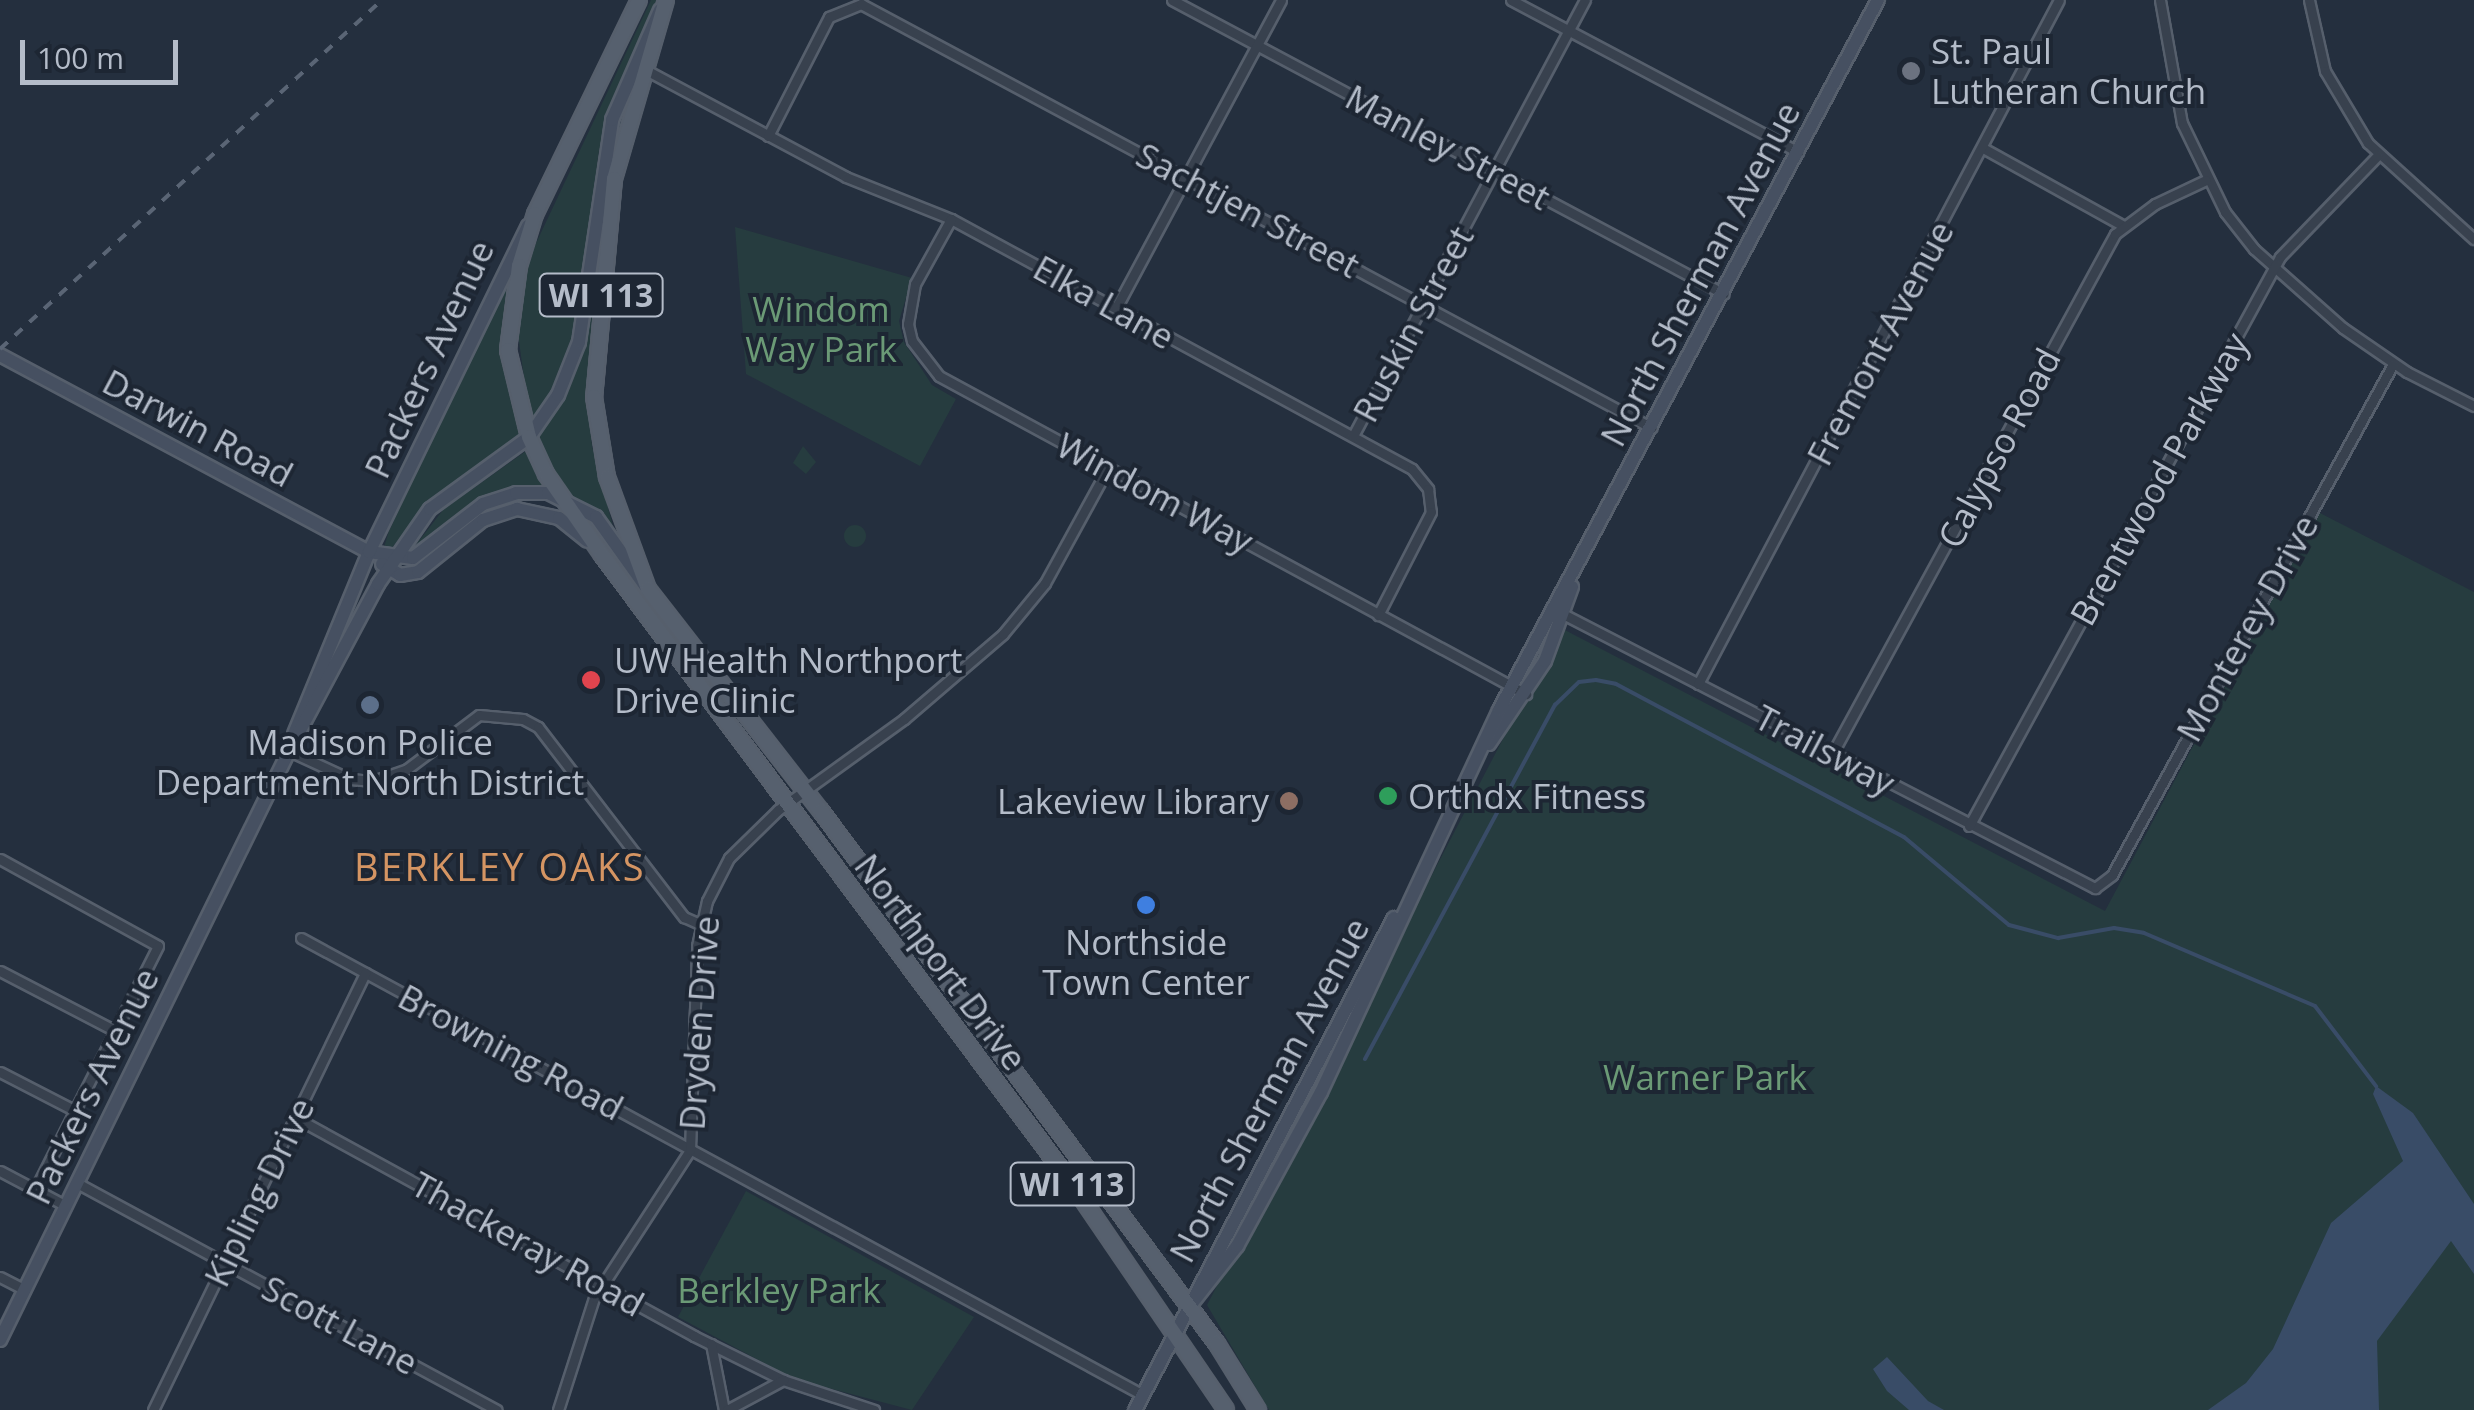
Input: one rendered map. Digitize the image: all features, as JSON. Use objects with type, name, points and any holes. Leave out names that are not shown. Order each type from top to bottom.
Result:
[{"type":"main road","name":"Packers Avenue","points":[[289,751],[369,552],[514,249],[640,0]]},
{"type":"main road","name":"Packers Avenue","points":[[0,1340],[289,751],[391,564],[430,509],[529,437],[575,356],[612,120],[666,0]]},
{"type":"main road","name":"WI 113","points":[[648,589],[607,477],[594,397],[614,178],[666,0]]},
{"type":"main road","name":"North Sherman Avenue","points":[[1484,749],[1526,694],[1575,575],[1878,0]]},
{"type":"main road","name":"WI 113","points":[[534,214],[512,298],[508,350],[529,437],[561,498],[602,555]]},
{"type":"main road","name":"Darwin Road","points":[[0,355],[391,564]]},
{"type":"main road","points":[[391,564],[430,550],[494,500],[526,492],[561,498],[596,517],[648,589]]},
{"type":"main road","points":[[391,564],[418,572],[483,520],[517,509],[560,518],[602,555]]},
{"type":"main road","name":"Northport Drive","points":[[602,555],[1176,1332],[1226,1410]]},
{"type":"main road","name":"Northport Drive","points":[[648,589],[806,791],[1006,1059],[1190,1307],[1258,1410]]},
{"type":"main road","name":"North Sherman Avenue","points":[[1135,1410],[1190,1307],[1231,1255],[1290,1150],[1404,904],[1484,749],[1511,687],[1560,612]]},
{"type":"main road","points":[[962,1040],[1006,1059]]},
{"type":"street","name":"Manley Street","points":[[1172,0],[1724,294]]},
{"type":"street","points":[[1116,308],[1281,0]]},
{"type":"street","points":[[1511,0],[1798,152]]},
{"type":"street","name":"Ruskin Street","points":[[1353,436],[1585,0]]},
{"type":"street","name":"Fremont Avenue","points":[[1698,684],[2059,0]]},
{"type":"street","points":[[2160,0],[2182,123],[2206,180],[2275,268],[2393,364],[2474,406]]},
{"type":"street","points":[[2309,0],[2325,71],[2378,154],[2474,240]]},
{"type":"street","name":"Sachtjen Street","points":[[768,136],[824,26],[840,8],[873,8],[1653,429]]},
{"type":"street","name":"Elka Lane","points":[[644,69],[846,177],[950,218],[1420,475],[1432,503],[1429,522],[1378,615]]},
{"type":"street","points":[[1983,148],[2124,226]]},
{"type":"street","name":"Brentwood Parkway","points":[[1969,826],[2275,268],[2378,154]]},
{"type":"street","name":"Calypso Road","points":[[1832,754],[2089,280],[2124,226],[2206,180]]},
{"type":"street","name":"Windom Way","points":[[950,218],[915,284],[909,313],[912,340],[923,360],[939,376],[1526,694]]},
{"type":"street","name":"Monterey Drive","points":[[2096,887],[2112,874],[2393,364]]},
{"type":"street","name":"Dryden Drive","points":[[558,1410],[601,1285],[690,1150],[702,924],[729,858],[786,805],[1003,634],[1044,582],[1108,468]]},
{"type":"street","name":"Trailsway","points":[[1560,612],[1969,826],[2096,887]]},
{"type":"street","points":[[289,751],[350,780],[372,781],[407,769],[478,715],[523,720],[538,727],[684,917],[702,924]]},
{"type":"street","points":[[0,859],[158,946],[34,1190]]},
{"type":"street","name":"Browning Road","points":[[301,938],[1143,1395]]},
{"type":"street","points":[[0,970],[114,1030]]},
{"type":"street","name":"Kipling Drive","points":[[156,1409],[365,973]]},
{"type":"street","points":[[0,1072],[74,1110]]},
{"type":"street","name":"Thackeray Road","points":[[296,1118],[782,1380],[874,1410]]},
{"type":"street","points":[[0,1171],[66,1206]]},
{"type":"street","name":"Scott Lane","points":[[77,1183],[497,1410]]},
{"type":"street","points":[[0,1277],[25,1290]]},
{"type":"street","points":[[712,1344],[725,1410],[782,1380]]},
{"type":"green space","points":[[651,0],[659,0],[599,151],[573,341],[547,405],[530,421],[517,327],[529,258]]},
{"type":"green space","points":[[631,89],[608,189],[587,389],[592,446],[616,538],[593,510],[567,495],[537,437],[561,405],[586,343],[607,171]]},
{"type":"green space","name":"Windom Way Park","points":[[735,227],[912,278],[899,321],[904,342],[932,385],[956,399],[920,466],[746,374]]},
{"type":"green space","points":[[512,268],[505,361],[522,435],[428,504],[390,550],[384,547],[389,531]]},
{"type":"green space","points":[[803,446],[816,462],[806,474],[793,463]]},
{"type":"green space","points":[[526,451],[547,489],[504,493],[408,555],[443,510]]},
{"type":"green space","name":"Warner Park","points":[[2318,512],[2474,592],[2474,1410],[1269,1410],[1207,1305],[1561,628],[2105,911]]},
{"type":"green space","points":[[855,525],[863,528],[863,544],[855,547],[847,544],[844,536],[847,528]]},
{"type":"green space","name":"Berkley Park","points":[[746,1191],[974,1317],[912,1410],[794,1379],[678,1317]]},
{"type":"water","points":[[2376,1086],[2413,1113],[2474,1204],[2474,1274],[2451,1241],[2377,1341],[2379,1410],[2208,1410],[2246,1383],[2273,1349],[2331,1223],[2403,1161],[2373,1094]]},
{"type":"water","points":[[1887,1357],[1928,1401],[1944,1410],[1909,1410],[1887,1391],[1873,1369]]},
{"type":"waterway","points":[[1365,1059],[1555,705],[1579,682],[1596,680],[1616,684],[1904,837],[2009,925],[2058,938],[2114,928],[2144,933],[2315,1006],[2376,1086]]},
{"type":"railway","points":[[0,349],[382,0]]},
{"type":"place","name":"St. Paul Lutheran Church","points":[[1911,71]]},
{"type":"place","name":"UW Health Northport Drive Clinic","points":[[591,680]]},
{"type":"place","name":"Madison Police Department North District","points":[[370,705]]},
{"type":"place","name":"Orthdx Fitness","points":[[1388,796]]},
{"type":"place","name":"Lakeview Library","points":[[1289,801]]},
{"type":"place","name":"Northside Town Center","points":[[1146,905]]},
{"type":"district","name":"BERKLEY OAKS","points":[[500,867]]}]
